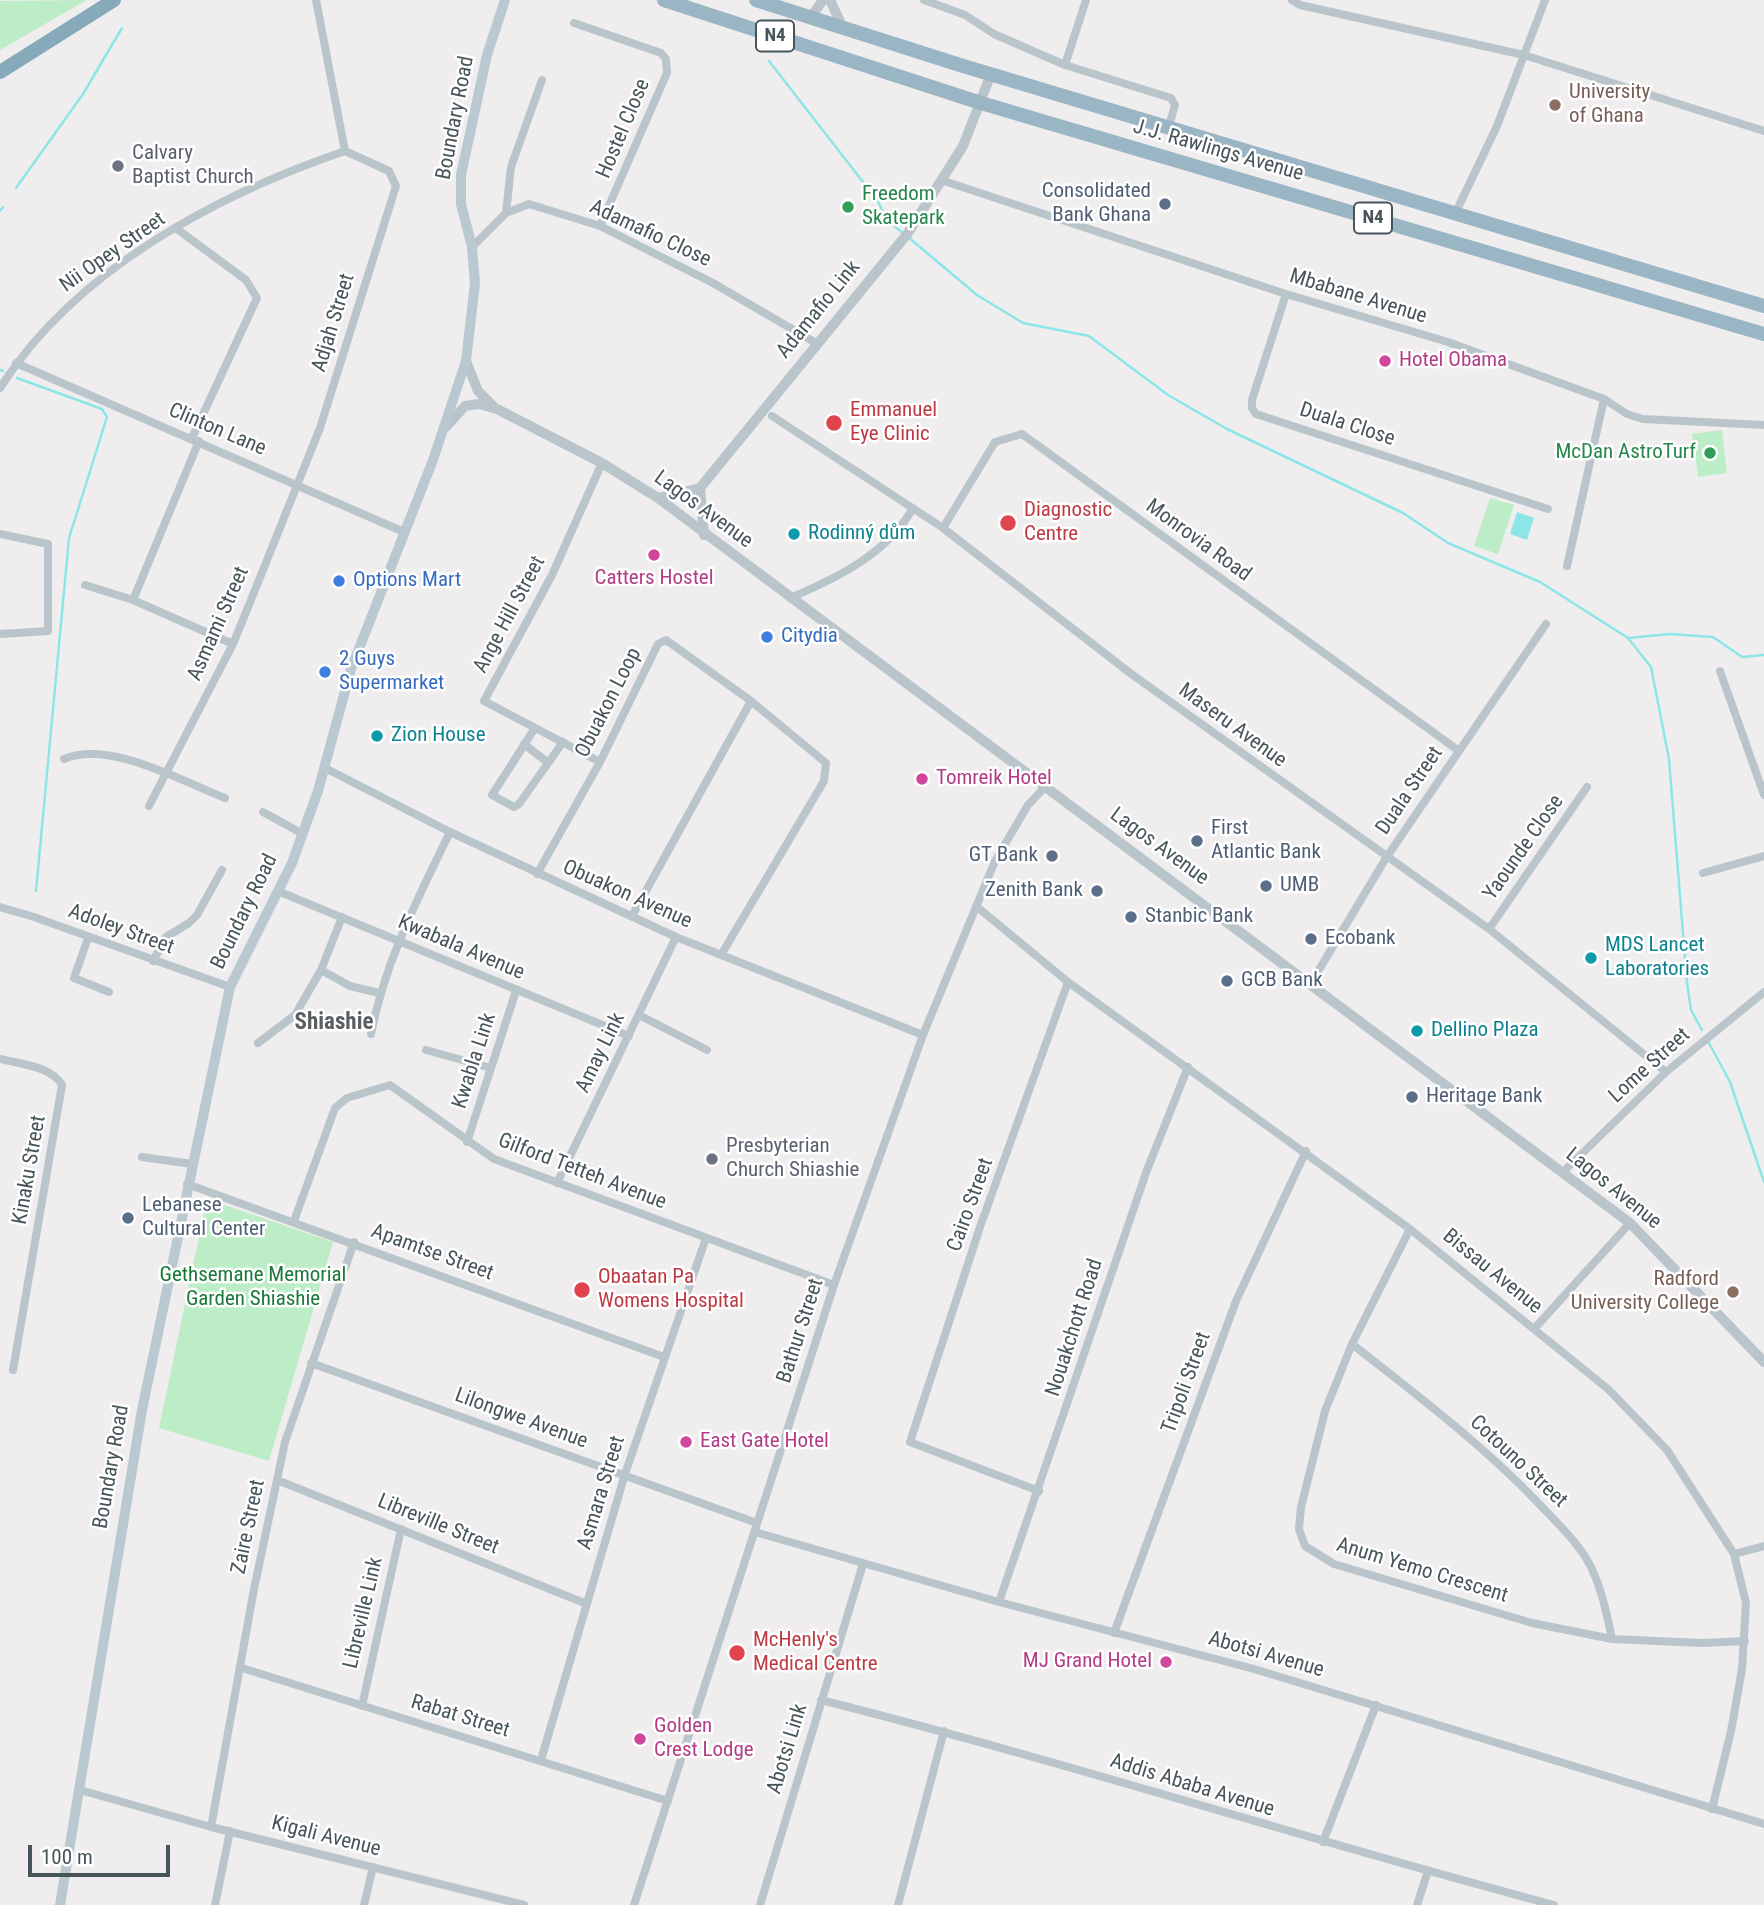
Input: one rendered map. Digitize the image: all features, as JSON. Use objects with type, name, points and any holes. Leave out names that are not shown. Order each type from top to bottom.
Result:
[{"type":"highway","points":[[0,72],[114,0]]},
{"type":"highway","name":"J.J. Rawlings Avenue","points":[[664,0],[981,103],[1764,334]]},
{"type":"highway","name":"J.J. Rawlings Avenue","points":[[756,0],[991,74],[1764,306]]},
{"type":"main road","name":"Boundary Road","points":[[61,1905],[134,1451],[191,1164],[230,987],[244,954],[280,892],[303,834],[325,768],[351,669],[445,429],[466,362],[475,283],[472,247],[461,204],[461,175],[487,55],[505,0]]},
{"type":"street","points":[[316,0],[345,151]]},
{"type":"street","points":[[811,18],[823,0]]},
{"type":"street","points":[[830,0],[842,26]]},
{"type":"street","points":[[924,0],[965,15],[994,34],[1065,65],[1171,98],[1175,105],[1169,126]]},
{"type":"street","points":[[1065,65],[1086,0]]},
{"type":"street","points":[[1292,0],[1313,8],[1524,55],[1764,131]]},
{"type":"street","points":[[1455,214],[1497,125],[1545,0]]},
{"type":"street","name":"Hostel Close","points":[[573,23],[661,52],[666,59],[667,73],[600,226]]},
{"type":"street","name":"Adamafio Link","points":[[700,488],[908,233],[944,181],[981,103],[991,74]]},
{"type":"street","points":[[472,247],[506,213],[511,167],[542,80]]},
{"type":"street","name":"Adjah Street","points":[[296,484],[320,428],[396,186],[389,171],[345,151]]},
{"type":"street","name":"Nii Opey Street","points":[[0,388],[16,363],[63,311],[123,263],[230,198],[306,164],[345,151]]},
{"type":"street","name":"Mbabane Avenue","points":[[944,181],[1286,294],[1448,342],[1604,399],[1627,414],[1643,419],[1764,425]]},
{"type":"street","name":"Adamafio Close","points":[[506,213],[529,204],[600,226],[713,283],[816,343]]},
{"type":"street","points":[[132,600],[257,298],[246,279],[177,229]]},
{"type":"street","name":"Duala Close","points":[[1286,294],[1252,400],[1252,408],[1256,414],[1548,509]]},
{"type":"street","name":"Lagos Avenue","points":[[466,362],[478,391],[496,409]]},
{"type":"street","name":"Clinton Lane","points":[[16,363],[404,533]]},
{"type":"street","points":[[1567,566],[1604,399]]},
{"type":"street","name":"Lagos Avenue","points":[[445,429],[465,405],[479,404],[496,409],[602,463],[658,498],[704,535],[1311,983],[1630,1223],[1764,1362]]},
{"type":"street","name":"Maseru Avenue","points":[[772,416],[943,528],[1130,673],[1489,929],[1666,1072]]},
{"type":"street","name":"Monrovia Road","points":[[943,528],[995,442],[1022,434],[1459,751]]},
{"type":"street","name":"Ange Hill Street","points":[[600,762],[484,701],[552,575],[602,463]]},
{"type":"street","name":"Asmami Street","points":[[149,806],[233,644],[296,484]]},
{"type":"street","points":[[658,498],[700,488],[704,535]]},
{"type":"street","points":[[790,598],[863,562],[887,541],[913,508]]},
{"type":"street","points":[[0,534],[48,544],[48,631],[0,634]]},
{"type":"street","points":[[85,585],[132,600],[233,644]]},
{"type":"street","name":"Duala Street","points":[[1311,983],[1386,858],[1546,624]]},
{"type":"street","name":"Obuakon Loop","points":[[537,873],[600,762],[662,640],[666,640],[751,701]]},
{"type":"street","points":[[1720,671],[1764,795]]},
{"type":"street","points":[[632,916],[751,701],[826,763],[827,771],[721,955]]},
{"type":"street","points":[[535,728],[492,795],[514,807],[519,804],[563,743]]},
{"type":"street","points":[[524,744],[547,762]]},
{"type":"street","points":[[64,759],[81,752],[104,753],[225,798]]},
{"type":"street","name":"Obuakon Avenue","points":[[325,768],[450,832],[676,937],[923,1035]]},
{"type":"street","name":"Bathur Street","points":[[634,1905],[834,1285],[923,1035],[995,861],[1028,805],[1045,787]]},
{"type":"street","name":"Yaounde Close","points":[[1489,929],[1587,787]]},
{"type":"street","points":[[263,812],[303,834]]},
{"type":"street","points":[[371,1034],[379,993],[398,939],[450,832]]},
{"type":"street","points":[[1703,873],[1764,856]]},
{"type":"street","points":[[153,961],[166,937],[190,923],[197,915],[222,870]]},
{"type":"street","name":"Kwabala Avenue","points":[[280,892],[629,1036]]},
{"type":"street","name":"Bissau Avenue","points":[[976,906],[1068,982],[1410,1229],[1617,1397],[1647,1426],[1696,1493],[1734,1554],[1746,1603],[1745,1641],[1731,1731],[1712,1809]]},
{"type":"street","name":"Adoley Street","points":[[0,907],[230,987]]},
{"type":"street","points":[[258,1043],[295,1015],[321,970],[341,917]]},
{"type":"street","name":"Amay Link","points":[[558,1183],[676,937]]},
{"type":"street","points":[[88,938],[74,978],[109,992]]},
{"type":"street","points":[[321,970],[350,986],[379,993]]},
{"type":"street","name":"Cairo Street","points":[[1039,1491],[910,1442],[980,1227],[1068,982]]},
{"type":"street","name":"Kwabla Link","points":[[467,1142],[516,991]]},
{"type":"street","name":"Lome Street","points":[[1563,1171],[1666,1072],[1763,995]]},
{"type":"street","points":[[639,1015],[707,1049]]},
{"type":"street","points":[[426,1050],[491,1068]]},
{"type":"street","name":"Kinaku Street","points":[[0,1059],[45,1071],[58,1077],[62,1085],[13,1370]]},
{"type":"street","name":"Nouakchott Road","points":[[999,1602],[1147,1170],[1188,1067]]},
{"type":"street","name":"Gilford Tetteh Avenue","points":[[294,1221],[335,1108],[347,1098],[390,1085],[494,1159],[834,1285]]},
{"type":"street","name":"Tripoli Street","points":[[1114,1633],[1236,1301],[1306,1152]]},
{"type":"street","points":[[142,1157],[191,1164]]},
{"type":"street","name":"Apamtse Street","points":[[187,1184],[354,1242],[664,1357]]},
{"type":"street","points":[[1534,1329],[1630,1223]]},
{"type":"street","name":"Anum Yemo Crescent","points":[[1410,1229],[1352,1345],[1325,1411],[1301,1507],[1299,1529],[1305,1546],[1334,1564],[1532,1623],[1612,1639],[1703,1643],[1745,1641]]},
{"type":"street","name":"Asmara Street","points":[[541,1760],[625,1474],[706,1238]]},
{"type":"street","name":"Zaire Street","points":[[212,1827],[285,1442],[354,1242]]},
{"type":"street","name":"Cotouno Street","points":[[1352,1345],[1422,1399],[1491,1458],[1571,1538],[1595,1576],[1612,1639]]},
{"type":"street","name":"Lilongwe Avenue","points":[[311,1363],[625,1474],[756,1527]]},
{"type":"street","name":"Libreville Street","points":[[276,1480],[587,1604]]},
{"type":"street","name":"Abotsi Avenue","points":[[756,1527],[863,1564],[1376,1705],[1764,1824]]},
{"type":"street","name":"Libreville Link","points":[[362,1706],[401,1529]]},
{"type":"street","points":[[1734,1554],[1764,1546]]},
{"type":"street","name":"Abotsi Link","points":[[760,1905],[863,1564]]},
{"type":"street","name":"Rabat Street","points":[[242,1668],[668,1801]]},
{"type":"street","name":"Addis Ababa Avenue","points":[[821,1700],[944,1731],[1323,1842],[1553,1905]]},
{"type":"street","points":[[1323,1842],[1376,1705]]},
{"type":"street","points":[[898,1905],[944,1731]]},
{"type":"street","name":"Kigali Avenue","points":[[80,1790],[212,1827],[524,1905]]},
{"type":"street","points":[[215,1905],[230,1831]]},
{"type":"street","points":[[364,1905],[373,1867]]},
{"type":"street","points":[[1417,1905],[1428,1871]]},
{"type":"green space","points":[[87,0],[0,50],[0,1]]},
{"type":"green space","name":"McDan AstroTurf","points":[[1722,430],[1727,473],[1698,477],[1692,434]]},
{"type":"green space","points":[[1490,498],[1514,505],[1498,554],[1474,546]]},
{"type":"green space","name":"Gethsemane Memorial Garden Shiashie","points":[[207,1199],[333,1242],[269,1461],[159,1428]]},
{"type":"water","points":[[1517,512],[1534,518],[1527,540],[1510,534]]},
{"type":"waterway","points":[[16,188],[83,94],[122,28]]},
{"type":"waterway","points":[[769,61],[877,200],[888,221],[903,233]]},
{"type":"waterway","points":[[0,211],[3,207]]},
{"type":"waterway","points":[[908,237],[977,295],[1023,323],[1089,336],[1168,395],[1227,429],[1403,513],[1448,543],[1540,582],[1628,638],[1670,634],[1713,637],[1742,657],[1764,655]]},
{"type":"waterway","points":[[17,378],[102,409],[107,417],[69,538],[36,891]]},
{"type":"waterway","points":[[1628,638],[1651,667],[1669,759],[1687,983],[1691,1010],[1702,1030]]},
{"type":"waterway","points":[[1709,1043],[1730,1082],[1764,1182]]},
{"type":"place","name":"University of Ghana","points":[[1555,105]]},
{"type":"place","name":"Calvary Baptist Church","points":[[118,166]]},
{"type":"place","name":"Consolidated Bank Ghana","points":[[1165,204]]},
{"type":"place","name":"Freedom Skatepark","points":[[848,207]]},
{"type":"place","name":"Hotel Obama","points":[[1385,361]]},
{"type":"place","name":"Emmanuel Eye Clinic","points":[[834,423]]},
{"type":"place","name":"McDan AstroTurf","points":[[1710,453]]},
{"type":"place","name":"Diagnostic Centre","points":[[1008,523]]},
{"type":"place","name":"Rodinný dům","points":[[794,534]]},
{"type":"place","name":"Catters Hostel","points":[[654,555]]},
{"type":"place","name":"Options Mart","points":[[339,581]]},
{"type":"place","name":"Citydia","points":[[767,637]]},
{"type":"place","name":"2 Guys Supermarket","points":[[325,672]]},
{"type":"place","name":"Zion House","points":[[377,736]]},
{"type":"place","name":"Tomreik Hotel","points":[[922,779]]},
{"type":"place","name":"First Atlantic Bank","points":[[1197,841]]},
{"type":"place","name":"GT Bank","points":[[1052,856]]},
{"type":"place","name":"UMB","points":[[1266,886]]},
{"type":"place","name":"Zenith Bank","points":[[1097,891]]},
{"type":"place","name":"Stanbic Bank","points":[[1131,917]]},
{"type":"place","name":"Ecobank","points":[[1311,939]]},
{"type":"place","name":"MDS Lancet Laboratories","points":[[1591,958]]},
{"type":"place","name":"GCB Bank","points":[[1227,981]]},
{"type":"place","name":"Dellino Plaza","points":[[1417,1031]]},
{"type":"place","name":"Heritage Bank","points":[[1412,1097]]},
{"type":"place","name":"Presbyterian Church Shiashie","points":[[712,1159]]},
{"type":"place","name":"Lebanese Cultural Center","points":[[128,1218]]},
{"type":"place","name":"Obaatan Pa Womens Hospital","points":[[582,1290]]},
{"type":"place","name":"Radford University College","points":[[1733,1292]]},
{"type":"place","name":"East Gate Hotel","points":[[686,1442]]},
{"type":"place","name":"McHenly's Medical Centre","points":[[737,1653]]},
{"type":"place","name":"MJ Grand Hotel","points":[[1166,1662]]},
{"type":"place","name":"Golden Crest Lodge","points":[[640,1739]]},
{"type":"district","name":"Shiashie","points":[[334,1023]]}]
